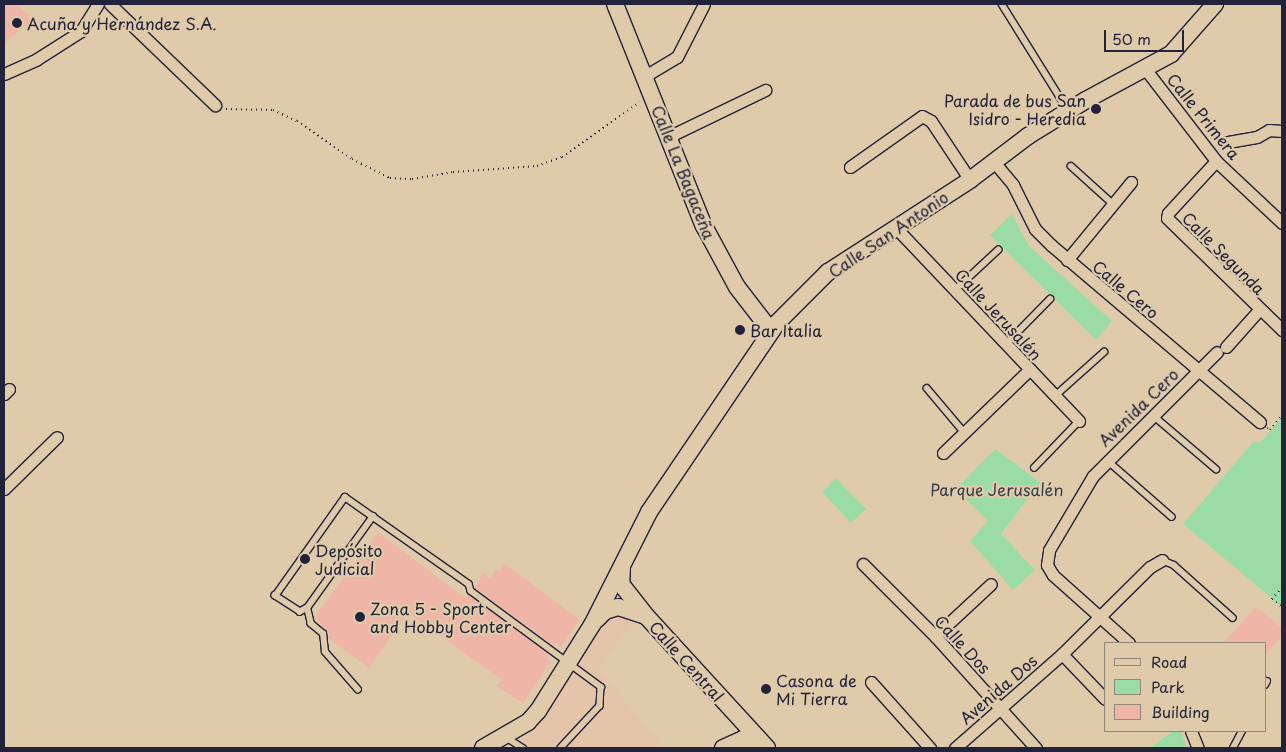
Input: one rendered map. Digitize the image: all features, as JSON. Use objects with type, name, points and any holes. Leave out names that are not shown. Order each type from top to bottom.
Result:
[{"type":"main road","name":"Calle La Bagaceña","points":[[615,4],[670,136],[704,226],[736,287],[770,331]]},
{"type":"main road","name":"Calle San Antonio","points":[[528,722],[569,664],[592,625],[669,480],[770,331],[828,272],[970,180],[1068,110],[1146,70],[1171,54],[1214,4]]},
{"type":"main road","name":"Calle Central","points":[[622,567],[621,584],[647,617],[766,748]]},
{"type":"main road","points":[[592,625],[606,611],[618,607],[647,617]]},
{"type":"main road","points":[[718,748],[732,726],[729,707]]},
{"type":"main road","points":[[504,744],[528,722]]},
{"type":"main road","points":[[483,748],[528,722]]},
{"type":"main road","points":[[723,748],[742,739],[766,748]]},
{"type":"street","points":[[4,74],[37,59],[81,31],[98,4]]},
{"type":"street","points":[[110,4],[215,106]]},
{"type":"street","points":[[645,76],[677,57],[704,4]]},
{"type":"street","name":"Calle Primera","points":[[1146,70],[1216,161],[1282,223]]},
{"type":"street","points":[[670,136],[765,90]]},
{"type":"street","points":[[850,167],[922,116],[931,121],[970,180]]},
{"type":"street","points":[[1228,142],[1257,137],[1269,130],[1282,131]]},
{"type":"street","name":"Calle Segunda","points":[[1216,161],[1168,213],[1167,218],[1259,310],[1282,330]]},
{"type":"street","name":"Calle Cero","points":[[994,162],[1013,185],[1035,229],[1067,260],[1260,422]]},
{"type":"street","points":[[1067,260],[1131,182]]},
{"type":"street","name":"Calle Jerusalén","points":[[896,228],[1079,421]]},
{"type":"street","name":"Avenida Cero","points":[[1101,615],[1059,581],[1048,565],[1052,540],[1084,487],[1107,460],[1222,350],[1259,310]]},
{"type":"street","points":[[943,453],[1030,370]]},
{"type":"street","points":[[4,489],[57,437]]},
{"type":"street","name":"Avenida Dos","points":[[955,748],[1062,654],[1150,567],[1162,560]]},
{"type":"street","name":"Calle Dos","points":[[863,564],[935,636],[1036,748]]},
{"type":"street","points":[[935,636],[991,584]]},
{"type":"street","points":[[1101,615],[1128,642]]},
{"type":"street","points":[[1062,654],[1104,698]]},
{"type":"street","points":[[871,682],[930,748]]},
{"type":"street","points":[[1191,732],[1198,748]]},
{"type":"lane","points":[[1002,4],[1068,110]]},
{"type":"lane","points":[[1071,166],[1113,204]]},
{"type":"lane","points":[[955,290],[998,250]]},
{"type":"lane","points":[[1006,344],[1050,299]]},
{"type":"lane","points":[[1055,396],[1104,352]]},
{"type":"lane","points":[[927,388],[964,432]]},
{"type":"lane","points":[[1154,416],[1216,470]]},
{"type":"lane","points":[[1034,468],[1079,421]]},
{"type":"lane","points":[[1107,460],[1172,517]]},
{"type":"lane","points":[[373,516],[307,608],[300,612],[275,596],[345,497],[373,516],[469,584],[471,591],[603,691],[600,706],[591,718],[561,748]]},
{"type":"lane","points":[[1162,560],[1174,565],[1233,618]]},
{"type":"lane","points":[[307,608],[310,624],[323,634],[325,652],[358,690]]},
{"type":"lane","points":[[1233,748],[1241,732]]},
{"type":"lane","points":[[504,744],[523,748]]},
{"type":"path","points":[[215,106],[228,110],[273,110],[297,121],[352,159],[390,178],[412,179],[453,172],[538,166],[562,158],[652,93]]},
{"type":"path","points":[[1282,587],[1272,600],[1282,607]]},
{"type":"shaded area","points":[[622,612],[633,622],[598,669],[664,748],[512,748],[532,732],[612,613]]},
{"type":"green space","points":[[1012,214],[1029,246],[1112,321],[1096,340],[990,235]]},
{"type":"green space","points":[[1282,417],[1282,607],[1183,524],[1254,441],[1261,442]]},
{"type":"green space","name":"Parque Jerusalén","points":[[995,449],[1040,482],[1001,534],[1035,570],[1013,590],[970,541],[988,521],[956,489]]},
{"type":"green space","points":[[836,478],[866,509],[851,523],[822,492]]},
{"type":"green space","points":[[1172,732],[1181,732],[1187,748],[1149,748]]},
{"type":"building","name":"Acuña y Hernández S.A.","points":[[4,4],[16,4],[34,19],[4,43]]},
{"type":"building","name":"Zona 5 - Sport and Hobby Center","points":[[378,532],[465,598],[468,594],[549,654],[546,658],[551,662],[523,703],[496,686],[502,680],[408,613],[369,668],[328,638],[330,635],[314,617]]},
{"type":"building","points":[[505,564],[580,620],[561,647],[556,643],[554,646],[475,588],[483,573],[490,578],[496,569],[499,571]]},
{"type":"building","points":[[1256,607],[1282,628],[1282,636],[1266,654],[1266,642],[1224,642]]},
{"type":"place","name":"Acuña y Hernández S.A.","points":[[17,23]]},
{"type":"place","name":"Parada de bus San Isidro - Heredia","points":[[1096,109]]},
{"type":"place","name":"Bar Italia","points":[[740,330]]},
{"type":"place","name":"Depósito Judicial","points":[[305,559]]},
{"type":"place","name":"Zona 5 - Sport and Hobby Center","points":[[360,617]]},
{"type":"place","name":"Casona de Mi Tierra","points":[[766,689]]}]
